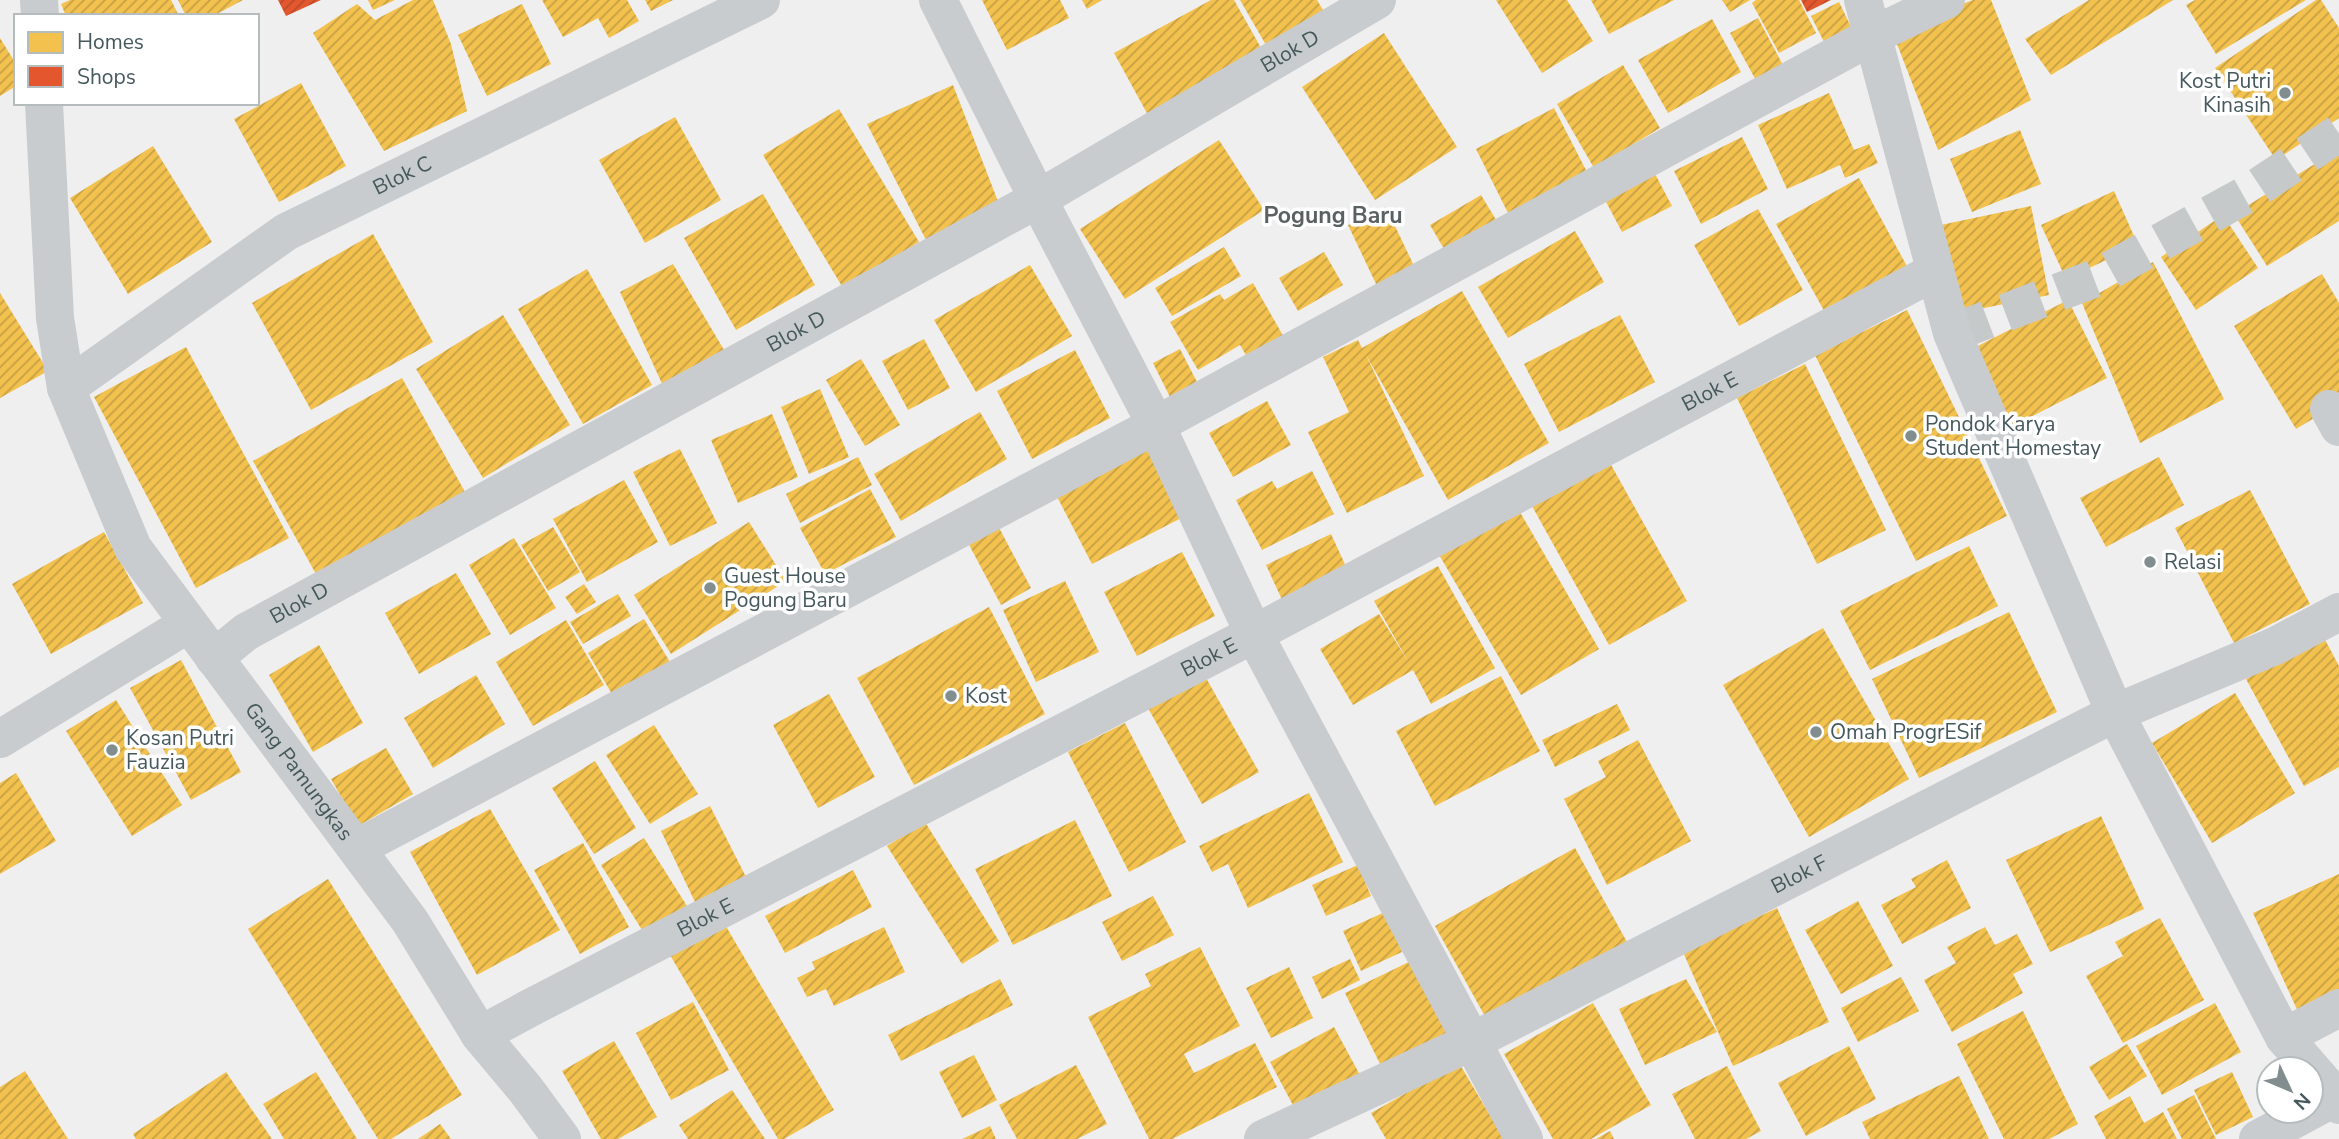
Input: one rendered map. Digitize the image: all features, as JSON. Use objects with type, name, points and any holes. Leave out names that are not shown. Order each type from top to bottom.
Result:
[{"type":"street","name":"Blok C","points":[[66,388],[286,232],[761,0]]},
{"type":"street","points":[[938,0],[1156,425],[1254,634],[1524,1139]]},
{"type":"street","name":"Blok D","points":[[214,658],[246,632],[1038,198],[1377,0]]},
{"type":"street","points":[[357,848],[1156,425],[1869,18],[1946,0]]},
{"type":"street","points":[[1869,18],[1952,333],[2115,713],[2284,1037],[2337,1101],[2258,1139]]},
{"type":"street","name":"Gang Pamungkas","points":[[44,105],[54,318],[66,388],[133,548],[410,921],[480,1035],[562,1139]]},
{"type":"street","name":"Blok E","points":[[480,1035],[1254,634],[1934,272]]},
{"type":"street","name":"Blok F","points":[[1263,1139],[1473,1041],[2115,713],[2275,646],[2339,612]]},
{"type":"street","points":[[0,739],[188,624]]},
{"type":"street","points":[[2284,1037],[2339,1008]]},
{"type":"building: Homes","points":[[70,0],[171,0],[178,14],[65,14],[61,4]]},
{"type":"building: Homes","points":[[178,0],[243,0],[217,14],[185,14]]},
{"type":"building: Homes","points":[[368,0],[395,0],[373,10]]},
{"type":"building: Homes","points":[[413,0],[433,0],[451,44],[467,111],[384,151],[313,33],[357,4],[375,20]]},
{"type":"building: Homes","points":[[542,0],[627,0],[639,21],[609,38],[598,18],[563,37]]},
{"type":"building: Homes","points":[[645,0],[673,0],[651,11]]},
{"type":"building: Homes","points":[[982,0],[1060,0],[1069,18],[1007,50]]},
{"type":"building: Homes","points":[[1082,0],[1102,0],[1087,9]]},
{"type":"building: Homes","points":[[1211,0],[1234,0],[1269,62],[1154,126],[1114,53]]},
{"type":"building: Homes","points":[[1240,0],[1317,0],[1329,20],[1270,52]]},
{"type":"building: Homes","points":[[1496,0],[1567,0],[1593,41],[1542,73]]},
{"type":"building: Homes","points":[[1591,0],[1674,0],[1609,34]]},
{"type":"building: Homes","points":[[1722,0],[1750,0],[1730,12]]},
{"type":"building: Homes","points":[[1756,0],[1799,0],[1816,33],[1779,53],[1752,3]]},
{"type":"building: Homes","points":[[1973,0],[1991,0],[2031,100],[1938,150],[1892,31]]},
{"type":"building: Homes","points":[[2089,0],[2173,0],[2051,75],[2025,39]]},
{"type":"building: Homes","points":[[2195,0],[2306,0],[2216,54],[2186,5]]},
{"type":"building: Homes","name":"Kost Putri Kinasih","points":[[2316,0],[2321,0],[2339,28],[2339,118],[2276,160],[2215,68]]},
{"type":"building: Homes","points":[[1839,2],[1852,29],[1824,42],[1811,16]]},
{"type":"building: Homes","points":[[522,4],[551,64],[487,96],[458,35]]},
{"type":"building: Homes","points":[[1758,18],[1785,69],[1758,84],[1730,33]]},
{"type":"building: Homes","points":[[1712,19],[1741,72],[1668,113],[1638,60]]},
{"type":"building: Homes","points":[[1384,33],[1457,147],[1375,200],[1302,87]]},
{"type":"building: Homes","points":[[0,38],[14,61],[14,87],[0,96]]},
{"type":"building: Homes","points":[[1623,65],[1660,128],[1594,168],[1557,104]]},
{"type":"building: Homes","points":[[301,83],[346,166],[279,202],[234,119]]},
{"type":"building: Homes","points":[[953,85],[999,204],[927,242],[867,124]]},
{"type":"building: Homes","points":[[1829,93],[1854,150],[1869,144],[1878,163],[1845,178],[1840,165],[1787,189],[1758,125]]},
{"type":"building: Homes","points":[[1554,108],[1588,174],[1509,215],[1476,149]]},
{"type":"building: Homes","points":[[839,109],[919,242],[843,288],[763,155]]},
{"type":"building: Homes","points":[[675,117],[721,200],[645,243],[599,160]]},
{"type":"building: Homes","points":[[2020,130],[2041,184],[1972,212],[1950,159]]},
{"type":"building: Homes","points":[[1742,137],[1768,189],[1701,224],[1674,171]]},
{"type":"building: Homes","points":[[1219,140],[1264,210],[1125,299],[1080,229]]},
{"type":"building: Homes","points":[[153,146],[212,242],[128,294],[70,198]]},
{"type":"building: Homes","points":[[2339,149],[2339,221],[2267,266],[2234,214]]},
{"type":"building: Homes","points":[[1654,172],[1672,206],[1622,232],[1604,198]]},
{"type":"building: Homes","points":[[1859,178],[1909,270],[1827,316],[1776,224]]},
{"type":"building: Homes","points":[[2114,191],[2138,245],[2066,279],[2041,225]]},
{"type":"building: Homes","points":[[763,194],[815,285],[736,330],[684,238]]},
{"type":"building: Homes","points":[[1481,195],[1498,223],[1447,254],[1430,225]]},
{"type":"building: Homes","points":[[2031,206],[2049,295],[1954,314],[1936,226]]},
{"type":"building: Homes","points":[[1386,207],[1415,268],[1377,286],[1348,225]]},
{"type":"building: Homes","points":[[1758,209],[1803,290],[1739,326],[1694,245]]},
{"type":"building: Homes","points":[[2223,215],[2258,268],[2196,310],[2161,257]]},
{"type":"building: Homes","points":[[1575,231],[1604,282],[1508,338],[1478,287]]},
{"type":"building: Homes","points":[[373,234],[433,342],[311,410],[252,303]]},
{"type":"building: Homes","points":[[1224,247],[1241,276],[1172,316],[1155,288]]},
{"type":"building: Homes","points":[[1324,252],[1343,285],[1298,311],[1279,278]]},
{"type":"building: Homes","points":[[2153,262],[2224,399],[2140,443],[2082,303]]},
{"type":"building: Homes","points":[[673,264],[730,360],[664,388],[620,292]]},
{"type":"building: Homes","points":[[1030,265],[1072,336],[976,392],[934,320]]},
{"type":"building: Homes","points":[[587,269],[652,385],[583,424],[518,309]]},
{"type":"building: Homes","points":[[2322,274],[2339,303],[2339,403],[2296,429],[2234,326]]},
{"type":"building: Homes","points":[[1253,283],[1289,346],[1253,367],[1240,345],[1198,370],[1170,322],[1220,294],[1224,300]]},
{"type":"building: Homes","points":[[1462,291],[1549,443],[1448,500],[1366,355],[1424,476],[1347,513],[1308,432],[1349,412],[1323,357],[1358,340],[1362,348]]},
{"type":"building: Homes","points":[[0,293],[48,371],[0,398]]},
{"type":"building: Homes","points":[[2068,300],[2107,378],[2009,428],[1970,350]]},
{"type":"building: Homes","name":"Pondok Karya Student Homestay","points":[[1907,310],[2007,516],[1916,561],[1815,355]]},
{"type":"building: Homes","points":[[503,315],[570,425],[483,478],[416,369]]},
{"type":"building: Homes","points":[[1620,315],[1655,382],[1559,432],[1524,364]]},
{"type":"building: Homes","points":[[924,339],[950,388],[908,410],[882,361]]},
{"type":"building: Homes","points":[[186,347],[289,538],[196,588],[94,397]]},
{"type":"building: Homes","points":[[1180,349],[1197,382],[1170,397],[1153,363]]},
{"type":"building: Homes","points":[[1075,350],[1110,418],[1032,459],[997,391]]},
{"type":"building: Homes","points":[[861,359],[900,425],[865,446],[826,380]]},
{"type":"building: Homes","points":[[1805,364],[1886,530],[1817,564],[1737,398]]},
{"type":"building: Homes","points":[[402,378],[470,501],[321,583],[253,461]]},
{"type":"building: Homes","points":[[820,389],[849,457],[809,474],[781,407]]},
{"type":"building: Homes","points":[[1267,401],[1291,445],[1233,477],[1209,433]]},
{"type":"building: Homes","points":[[980,412],[1007,459],[901,521],[874,474]]},
{"type":"building: Homes","points":[[772,414],[798,477],[738,503],[711,440]]},
{"type":"building: Homes","points":[[1153,437],[1191,513],[1092,564],[1053,489]]},
{"type":"building: Homes","points":[[680,449],[717,523],[670,546],[633,472]]},
{"type":"building: Homes","points":[[858,457],[872,485],[800,523],[786,494]]},
{"type":"building: Homes","points":[[2159,457],[2184,505],[2106,547],[2080,498]]},
{"type":"building: Homes","points":[[1610,463],[1687,601],[1609,645],[1532,506]]},
{"type":"building: Homes","points":[[1312,471],[1334,514],[1262,550],[1236,500],[1272,481],[1277,489]]},
{"type":"building: Homes","points":[[624,480],[658,542],[587,582],[553,519]]},
{"type":"building: Homes","points":[[870,489],[896,537],[825,574],[800,528]]},
{"type":"building: Homes","points":[[2250,490],[2310,604],[2234,643],[2175,528]]},
{"type":"building: Homes","points":[[1517,507],[1599,649],[1521,695],[1438,553]]},
{"type":"building: Homes","name":"Guest House Pogung Baru","points":[[749,522],[786,581],[671,654],[634,595]]},
{"type":"building: Homes","points":[[997,524],[1031,588],[1001,605],[967,541]]},
{"type":"building: Homes","points":[[553,527],[580,572],[548,591],[521,545]]},
{"type":"building: Homes","points":[[104,532],[143,603],[51,654],[12,584]]},
{"type":"building: Homes","points":[[1331,534],[1349,573],[1284,604],[1266,565]]},
{"type":"building: Homes","points":[[514,538],[556,608],[510,635],[469,565]]},
{"type":"building: Homes","points":[[1969,546],[1998,606],[1870,670],[1840,611]]},
{"type":"building: Homes","points":[[1182,552],[1215,616],[1137,656],[1104,592]]},
{"type":"building: Homes","points":[[1438,566],[1495,668],[1431,704],[1413,670],[1353,705],[1320,649],[1379,614],[1409,663],[1374,601]]},
{"type":"building: Homes","points":[[456,573],[491,634],[419,674],[385,613]]},
{"type":"building: Homes","points":[[1065,581],[1099,652],[1036,682],[1003,610]]},
{"type":"building: Homes","points":[[584,584],[596,602],[577,614],[565,597]]},
{"type":"building: Homes","points":[[618,594],[631,616],[583,644],[570,622]]},
{"type":"building: Homes","name":"Kost","points":[[989,607],[1045,714],[914,785],[857,678]]},
{"type":"building: Homes","points":[[2009,612],[2057,712],[1919,778],[1872,679]]},
{"type":"building: Homes","points":[[644,619],[673,667],[616,701],[588,653]]},
{"type":"building: Homes","points":[[566,620],[604,685],[533,726],[496,662]]},
{"type":"building: Homes","name":"Omah ProgrESif","points":[[1823,628],[1909,779],[1809,837],[1723,685]]},
{"type":"building: Homes","points":[[2323,636],[2339,666],[2339,767],[2304,786],[2246,679]]},
{"type":"building: Homes","points":[[319,645],[363,723],[313,752],[269,675]]},
{"type":"building: Homes","points":[[181,660],[241,772],[191,800],[130,688]]},
{"type":"building: Homes","points":[[1201,669],[1259,772],[1202,804],[1144,701]]},
{"type":"building: Homes","points":[[476,675],[505,724],[433,768],[404,718]]},
{"type":"building: Homes","points":[[1501,676],[1540,751],[1435,806],[1396,731]]},
{"type":"building: Homes","points":[[2235,693],[2295,793],[2212,843],[2152,743]]},
{"type":"building: Homes","points":[[829,694],[875,777],[818,808],[773,725]]},
{"type":"building: Homes","points":[[116,700],[182,805],[132,836],[66,731]]},
{"type":"building: Homes","points":[[1617,704],[1630,730],[1555,767],[1542,740]]},
{"type":"building: Homes","points":[[1125,723],[1186,842],[1129,872],[1068,752]]},
{"type":"building: Homes","points":[[654,725],[698,794],[650,824],[606,755]]},
{"type":"building: Homes","points":[[1638,740],[1691,841],[1607,885],[1564,799],[1606,777],[1598,761]]},
{"type":"building: Homes","points":[[386,748],[413,794],[358,826],[331,779]]},
{"type":"building: Homes","points":[[595,761],[636,828],[594,854],[552,788]]},
{"type":"building: Homes","points":[[16,773],[56,841],[0,874],[0,783]]},
{"type":"building: Homes","points":[[1309,793],[1343,862],[1248,908],[1228,864],[1212,872],[1199,846]]},
{"type":"building: Homes","points":[[710,806],[746,877],[695,902],[661,831]]},
{"type":"building: Homes","points":[[490,809],[560,930],[477,975],[410,852]]},
{"type":"building: Homes","points":[[2101,816],[2144,909],[2050,952],[2006,860]]},
{"type":"building: Homes","points":[[1075,820],[1112,896],[1013,945],[975,869]]},
{"type":"building: Homes","points":[[925,822],[999,941],[962,964],[887,846]]},
{"type":"building: Homes","points":[[644,838],[687,906],[644,933],[601,865]]},
{"type":"building: Homes","points":[[583,843],[629,927],[580,954],[534,870]]},
{"type":"building: Homes","points":[[1575,848],[1627,942],[1487,1020],[1435,926]]},
{"type":"building: Homes","points":[[1947,860],[1971,908],[1902,944],[1881,905],[1916,887],[1911,879]]},
{"type":"building: Homes","points":[[1358,865],[1371,896],[1326,916],[1312,885]]},
{"type":"building: Homes","points":[[853,870],[872,907],[785,953],[765,916]]},
{"type":"building: Homes","points":[[2339,874],[2339,998],[2300,1016],[2253,913]]},
{"type":"building: Homes","points":[[328,879],[462,1095],[391,1139],[378,1139],[248,929]]},
{"type":"building: Homes","points":[[1153,896],[1174,935],[1122,961],[1102,922]]},
{"type":"building: Homes","points":[[1858,901],[1893,966],[1841,994],[1805,930]]},
{"type":"building: Homes","points":[[1777,908],[1829,1022],[1733,1066],[1683,952]]},
{"type":"building: Homes","points":[[1385,912],[1402,952],[1361,971],[1343,931]]},
{"type":"building: Homes","points":[[2160,918],[2204,1000],[2123,1043],[2086,976],[2123,956],[2115,942]]},
{"type":"building: Homes","points":[[724,923],[834,1110],[784,1139],[778,1139],[670,955]]},
{"type":"building: Homes","points":[[884,927],[905,972],[834,1006],[826,989],[807,997],[797,978],[815,969],[812,962]]},
{"type":"building: Homes","points":[[1985,927],[1995,945],[2017,934],[2033,964],[2013,974],[2023,993],[1952,1032],[1924,980],[1956,963],[1947,947]]},
{"type":"building: Homes","points":[[1200,947],[1240,1026],[1184,1054],[1194,1073],[1255,1043],[1277,1087],[1172,1139],[1149,1139],[1088,1017],[1151,986],[1145,974]]},
{"type":"building: Homes","points":[[1350,959],[1360,980],[1322,999],[1312,977]]},
{"type":"building: Homes","points":[[1415,959],[1454,1040],[1385,1074],[1345,993]]},
{"type":"building: Homes","points":[[1289,967],[1313,1018],[1271,1038],[1246,988]]},
{"type":"building: Homes","points":[[1901,977],[1919,1011],[1858,1042],[1841,1008]]},
{"type":"building: Homes","points":[[1000,979],[1013,1005],[901,1061],[888,1035]]},
{"type":"building: Homes","points":[[1686,979],[1717,1032],[1645,1065],[1619,1009]]},
{"type":"building: Homes","points":[[693,1002],[729,1070],[671,1100],[636,1033]]},
{"type":"building: Homes","points":[[1593,1003],[1651,1105],[1591,1139],[1553,1139],[1504,1054]]},
{"type":"building: Homes","points":[[2215,1003],[2241,1052],[2162,1095],[2136,1046]]},
{"type":"building: Homes","points":[[2023,1011],[2078,1124],[2049,1139],[2004,1139],[1957,1044]]},
{"type":"building: Homes","points":[[1334,1027],[1360,1075],[1295,1109],[1270,1062]]},
{"type":"building: Homes","points":[[614,1041],[657,1117],[618,1139],[601,1139],[562,1071]]},
{"type":"building: Homes","points":[[2127,1044],[2147,1076],[2109,1100],[2089,1067]]},
{"type":"building: Homes","points":[[1849,1046],[1876,1099],[1806,1136],[1778,1083]]},
{"type":"building: Homes","points":[[974,1055],[997,1100],[962,1118],[939,1072]]},
{"type":"building: Homes","points":[[1459,1063],[1504,1139],[1386,1139],[1371,1113]]},
{"type":"building: Homes","points":[[1076,1065],[1107,1124],[1077,1139],[1017,1139],[999,1105]]},
{"type":"building: Homes","points":[[1727,1066],[1761,1131],[1746,1139],[1695,1139],[1672,1094]]},
{"type":"building: Homes","points":[[25,1071],[68,1139],[0,1139],[0,1087]]},
{"type":"building: Homes","points":[[226,1072],[272,1139],[136,1139],[133,1134]]},
{"type":"building: Homes","points":[[316,1072],[357,1139],[284,1139],[263,1104]]},
{"type":"building: Homes","points":[[2232,1072],[2253,1117],[2216,1135],[2194,1090]]},
{"type":"building: Homes","points":[[1959,1076],[1989,1139],[1870,1139],[1862,1122]]},
{"type":"building: Homes","points":[[732,1090],[765,1139],[688,1139],[679,1125]]},
{"type":"building: Homes","points":[[2194,1095],[2216,1139],[2182,1139],[2167,1109]]},
{"type":"building: Homes","points":[[2130,1096],[2144,1123],[2163,1112],[2177,1139],[2106,1139],[2094,1116]]},
{"type":"building: Homes","points":[[440,1124],[451,1139],[418,1139]]},
{"type":"building: Homes","points":[[990,1126],[996,1139],[962,1139]]},
{"type":"building: Homes","points":[[1610,1131],[1614,1139],[1596,1139]]},
{"type":"building: Shops","points":[[278,0],[321,0],[286,16]]},
{"type":"building: Shops","points":[[1801,0],[1831,0],[1807,12]]},
{"type":"tunnel","points":[[1952,333],[2096,278],[2249,193],[2339,133]]},
{"type":"place","name":"Kost Putri Kinasih","points":[[2285,93]]},
{"type":"place","name":"Pondok Karya Student Homestay","points":[[1911,436]]},
{"type":"place","name":"Relasi","points":[[2150,562]]},
{"type":"place","name":"Guest House Pogung Baru","points":[[710,588]]},
{"type":"place","name":"Kost","points":[[951,696]]},
{"type":"place","name":"Omah ProgrESif","points":[[1816,732]]},
{"type":"place","name":"Kosan Putri Fauzia","points":[[112,750]]},
{"type":"district","name":"Pogung Baru","points":[[1333,215]]}]
